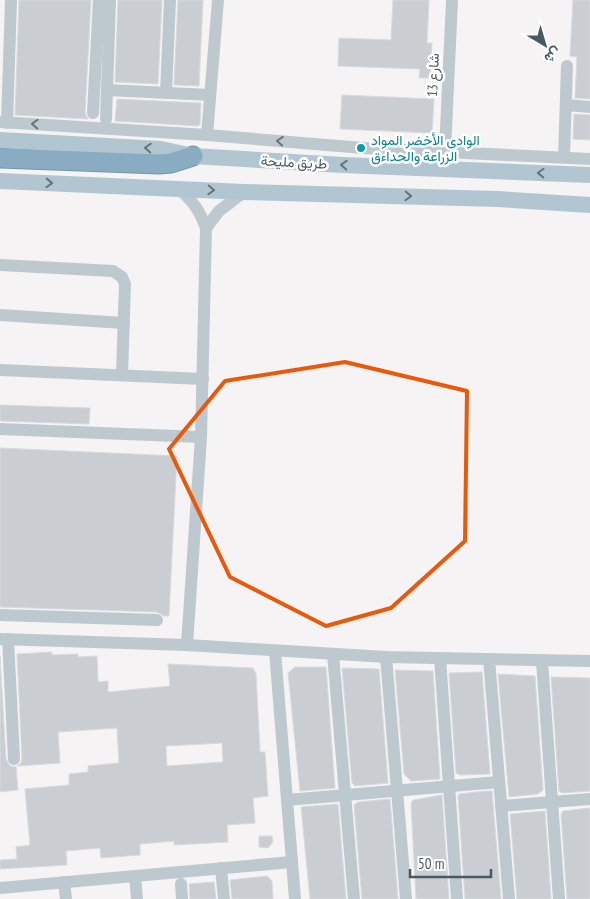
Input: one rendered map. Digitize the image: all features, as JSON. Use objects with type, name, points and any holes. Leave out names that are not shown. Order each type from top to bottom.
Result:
[{"type":"highway","points":[[0,158],[159,164],[171,163],[193,156]]},
{"type":"main road","name":"طريق مليحة","points":[[0,140],[161,148],[193,156],[342,165],[590,175]]},
{"type":"main road","points":[[0,181],[244,192],[498,199],[590,205]]},
{"type":"street","points":[[11,0],[3,122],[207,135],[363,148],[590,159]]},
{"type":"street","points":[[93,113],[99,0]]},
{"type":"street","points":[[106,118],[110,0]]},
{"type":"street","points":[[166,93],[170,0]]},
{"type":"street","points":[[207,135],[218,0]]},
{"type":"street","name":"شارع 13","points":[[445,151],[452,0]]},
{"type":"street","points":[[564,157],[567,66]]},
{"type":"street","points":[[107,90],[210,95]]},
{"type":"street","points":[[566,105],[590,106]]},
{"type":"street","points":[[177,188],[196,205],[206,228],[201,437],[187,646]]},
{"type":"street","points":[[206,228],[219,211],[244,192]]},
{"type":"street","points":[[0,264],[116,272],[122,277],[125,284],[122,375]]},
{"type":"street","points":[[0,316],[124,323]]},
{"type":"street","points":[[0,370],[203,379]]},
{"type":"street","points":[[0,428],[201,437]]},
{"type":"street","points":[[0,616],[157,620]]},
{"type":"street","points":[[14,759],[8,639],[15,616]]},
{"type":"street","points":[[8,639],[187,646],[386,657],[590,661]]},
{"type":"street","points":[[275,651],[295,899]]},
{"type":"street","points":[[333,654],[354,899]]},
{"type":"street","points":[[386,657],[406,899]]},
{"type":"street","points":[[440,658],[457,899]]},
{"type":"street","points":[[489,659],[509,899]]},
{"type":"street","points":[[542,661],[559,899]]},
{"type":"street","points":[[287,800],[499,782]]},
{"type":"street","points":[[501,806],[590,799]]},
{"type":"street","points":[[0,888],[292,862]]},
{"type":"street","points":[[221,868],[224,899]]},
{"type":"street","points":[[135,876],[137,899]]},
{"type":"street","points":[[64,882],[66,899]]},
{"type":"street","points":[[181,884],[182,899]]},
{"type":"highlighted area","points":[[345,362],[467,391],[465,541],[391,608],[326,626],[230,577],[169,449],[225,381]]},
{"type":"building","points":[[19,0],[91,0],[85,113],[88,119],[15,115]]},
{"type":"building","points":[[118,0],[162,0],[158,84],[115,82]]},
{"type":"building","points":[[178,0],[203,0],[199,86],[174,85]]},
{"type":"building","points":[[393,0],[429,0],[427,43],[432,43],[430,78],[419,78],[420,69],[338,66],[339,38],[391,40]]},
{"type":"building","points":[[573,0],[590,0],[590,99],[575,98],[577,57],[570,56]]},
{"type":"building","points":[[342,95],[434,99],[432,133],[340,129]]},
{"type":"building","points":[[117,99],[201,103],[200,124],[198,126],[115,121]]},
{"type":"building","points":[[574,114],[590,115],[590,140],[573,139]]},
{"type":"building","points":[[0,405],[90,408],[89,424],[0,421]]},
{"type":"building","points":[[0,448],[177,456],[169,616],[164,616],[157,612],[0,607]]},
{"type":"building","points":[[52,652],[52,655],[78,654],[78,657],[97,656],[98,682],[108,681],[108,692],[170,686],[168,664],[253,668],[256,674],[260,752],[265,752],[268,796],[253,798],[255,823],[227,825],[228,842],[174,845],[174,841],[140,844],[140,855],[101,858],[100,848],[66,851],[67,865],[0,869],[0,860],[17,859],[16,847],[30,845],[25,789],[69,785],[69,774],[88,772],[88,766],[119,763],[117,728],[58,732],[60,763],[17,766],[21,763],[22,759],[17,654]],"holes":[[[222,743],[223,762],[167,766],[166,746]]]},
{"type":"building","points":[[0,656],[6,759],[10,766],[16,767],[18,790],[0,792]]},
{"type":"building","points":[[295,667],[326,667],[335,788],[300,791],[288,673]]},
{"type":"building","points":[[342,668],[379,669],[388,783],[355,786],[352,783]]},
{"type":"building","points":[[395,670],[433,671],[440,779],[411,781],[404,774]]},
{"type":"building","points":[[482,672],[490,774],[461,775],[456,773],[449,673]]},
{"type":"building","points":[[498,674],[535,676],[543,790],[538,794],[509,797]]},
{"type":"building","points":[[551,677],[590,678],[590,791],[562,793],[559,791]]},
{"type":"building","points":[[492,791],[501,899],[465,899],[458,796],[459,794]]},
{"type":"building","points":[[442,795],[449,899],[416,899],[411,803],[413,800]]},
{"type":"building","points":[[390,799],[398,899],[362,899],[354,805],[358,802]]},
{"type":"building","points":[[338,804],[346,899],[310,899],[301,807]]},
{"type":"building","points":[[590,808],[590,899],[567,899],[561,814],[563,811]]},
{"type":"building","points":[[545,811],[551,899],[517,899],[510,814]]},
{"type":"building","points":[[259,836],[272,836],[273,842],[268,848],[259,847]]},
{"type":"building","points":[[267,876],[272,881],[273,899],[232,899],[230,880]]},
{"type":"building","points":[[214,882],[216,899],[190,899],[189,884]]},
{"type":"place","name":"الوادى الأخضر المواد الزراعة والحداءق","points":[[361,148]]}]
